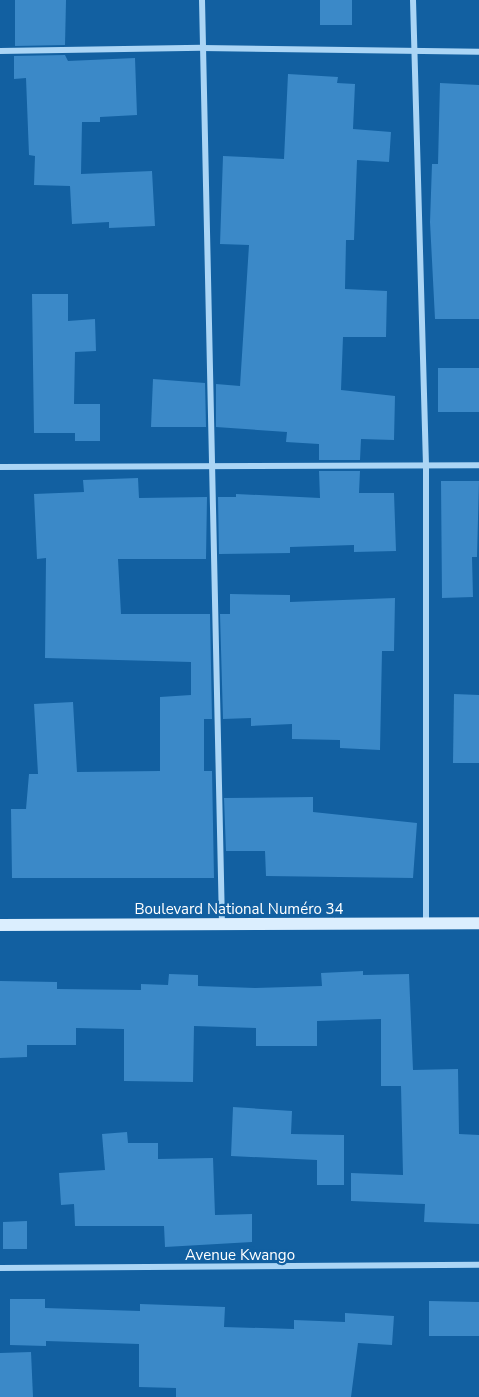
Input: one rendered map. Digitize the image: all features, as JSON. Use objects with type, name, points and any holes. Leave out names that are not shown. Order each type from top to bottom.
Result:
[{"type":"main road","name":"Boulevard National Numéro 34","points":[[0,925],[222,927],[479,923]]},
{"type":"street","points":[[202,0],[222,927]]},
{"type":"street","points":[[413,0],[426,464],[426,924]]},
{"type":"street","points":[[0,51],[202,48],[479,52]]},
{"type":"street","points":[[0,467],[479,465]]},
{"type":"street","name":"Avenue Kwango","points":[[0,1268],[479,1265]]},
{"type":"building","points":[[15,0],[66,0],[65,45],[15,46]]},
{"type":"building","points":[[320,0],[352,0],[352,25],[320,25]]},
{"type":"building","points":[[65,55],[68,61],[135,58],[137,115],[100,117],[100,122],[82,122],[81,174],[152,171],[155,226],[109,228],[109,222],[72,224],[70,186],[34,185],[35,156],[29,155],[26,78],[14,79],[14,56]]},
{"type":"building","points":[[288,74],[338,77],[337,83],[355,84],[353,129],[391,132],[389,162],[357,160],[354,240],[346,240],[345,289],[387,291],[386,337],[343,337],[341,390],[395,396],[394,440],[361,439],[360,460],[319,460],[319,444],[286,442],[287,432],[216,427],[216,384],[240,386],[249,245],[220,244],[223,156],[284,159]]},
{"type":"building","points":[[440,83],[479,85],[479,319],[435,319],[430,222],[432,164],[438,164]]},
{"type":"building","points":[[32,294],[68,294],[68,321],[95,319],[96,351],[75,352],[74,404],[100,404],[100,441],[75,441],[75,433],[34,433]]},
{"type":"building","points":[[438,368],[479,368],[479,412],[438,412]]},
{"type":"building","points":[[153,379],[205,383],[206,427],[151,427]]},
{"type":"building","points":[[319,471],[360,471],[359,493],[394,493],[396,551],[354,552],[354,545],[290,547],[290,553],[219,554],[218,497],[236,497],[236,494],[320,498]]},
{"type":"building","points":[[138,478],[139,498],[207,497],[206,559],[118,559],[121,614],[210,614],[212,719],[204,719],[204,771],[212,771],[214,878],[12,878],[11,809],[26,809],[29,774],[38,774],[34,704],[73,702],[77,772],[160,771],[160,697],[191,695],[191,662],[45,658],[46,558],[37,559],[34,494],[84,492],[83,480]]},
{"type":"building","points":[[441,481],[479,481],[477,557],[472,557],[473,597],[442,598]]},
{"type":"building","points":[[230,594],[290,595],[290,602],[395,598],[394,651],[382,651],[380,750],[340,748],[340,740],[292,739],[292,724],[251,726],[251,718],[223,719],[220,614],[230,614]]},
{"type":"building","points":[[454,694],[479,695],[479,763],[453,763]]},
{"type":"building","points":[[313,797],[313,812],[417,823],[413,878],[266,876],[265,851],[226,851],[224,798]]},
{"type":"building","points":[[363,971],[363,975],[409,974],[413,1070],[458,1069],[459,1134],[479,1135],[479,1224],[424,1222],[425,1204],[351,1201],[351,1173],[403,1175],[401,1086],[381,1086],[381,1019],[317,1021],[317,1046],[256,1046],[256,1028],[194,1026],[193,1082],[124,1081],[124,1029],[76,1028],[76,1045],[27,1045],[27,1057],[0,1058],[0,981],[57,982],[57,989],[141,990],[141,984],[168,985],[169,974],[198,975],[198,986],[255,988],[322,986],[321,973]]},
{"type":"building","points":[[233,1107],[292,1111],[291,1134],[344,1135],[344,1185],[317,1185],[317,1160],[231,1156]]},
{"type":"building","points":[[127,1132],[128,1143],[158,1143],[158,1159],[213,1158],[215,1215],[252,1214],[252,1242],[165,1247],[164,1226],[75,1226],[74,1204],[61,1205],[59,1173],[105,1170],[102,1134]]},
{"type":"building","points":[[27,1221],[27,1249],[3,1249],[3,1222]]},
{"type":"building","points":[[10,1299],[45,1299],[45,1308],[140,1311],[140,1304],[225,1307],[224,1327],[294,1329],[294,1320],[345,1322],[345,1313],[394,1316],[392,1345],[358,1343],[351,1397],[176,1397],[176,1388],[139,1387],[139,1344],[46,1341],[46,1346],[10,1345]]},
{"type":"building","points":[[429,1301],[479,1302],[479,1336],[429,1336]]},
{"type":"building","points":[[31,1352],[33,1397],[0,1397],[0,1353]]}]
